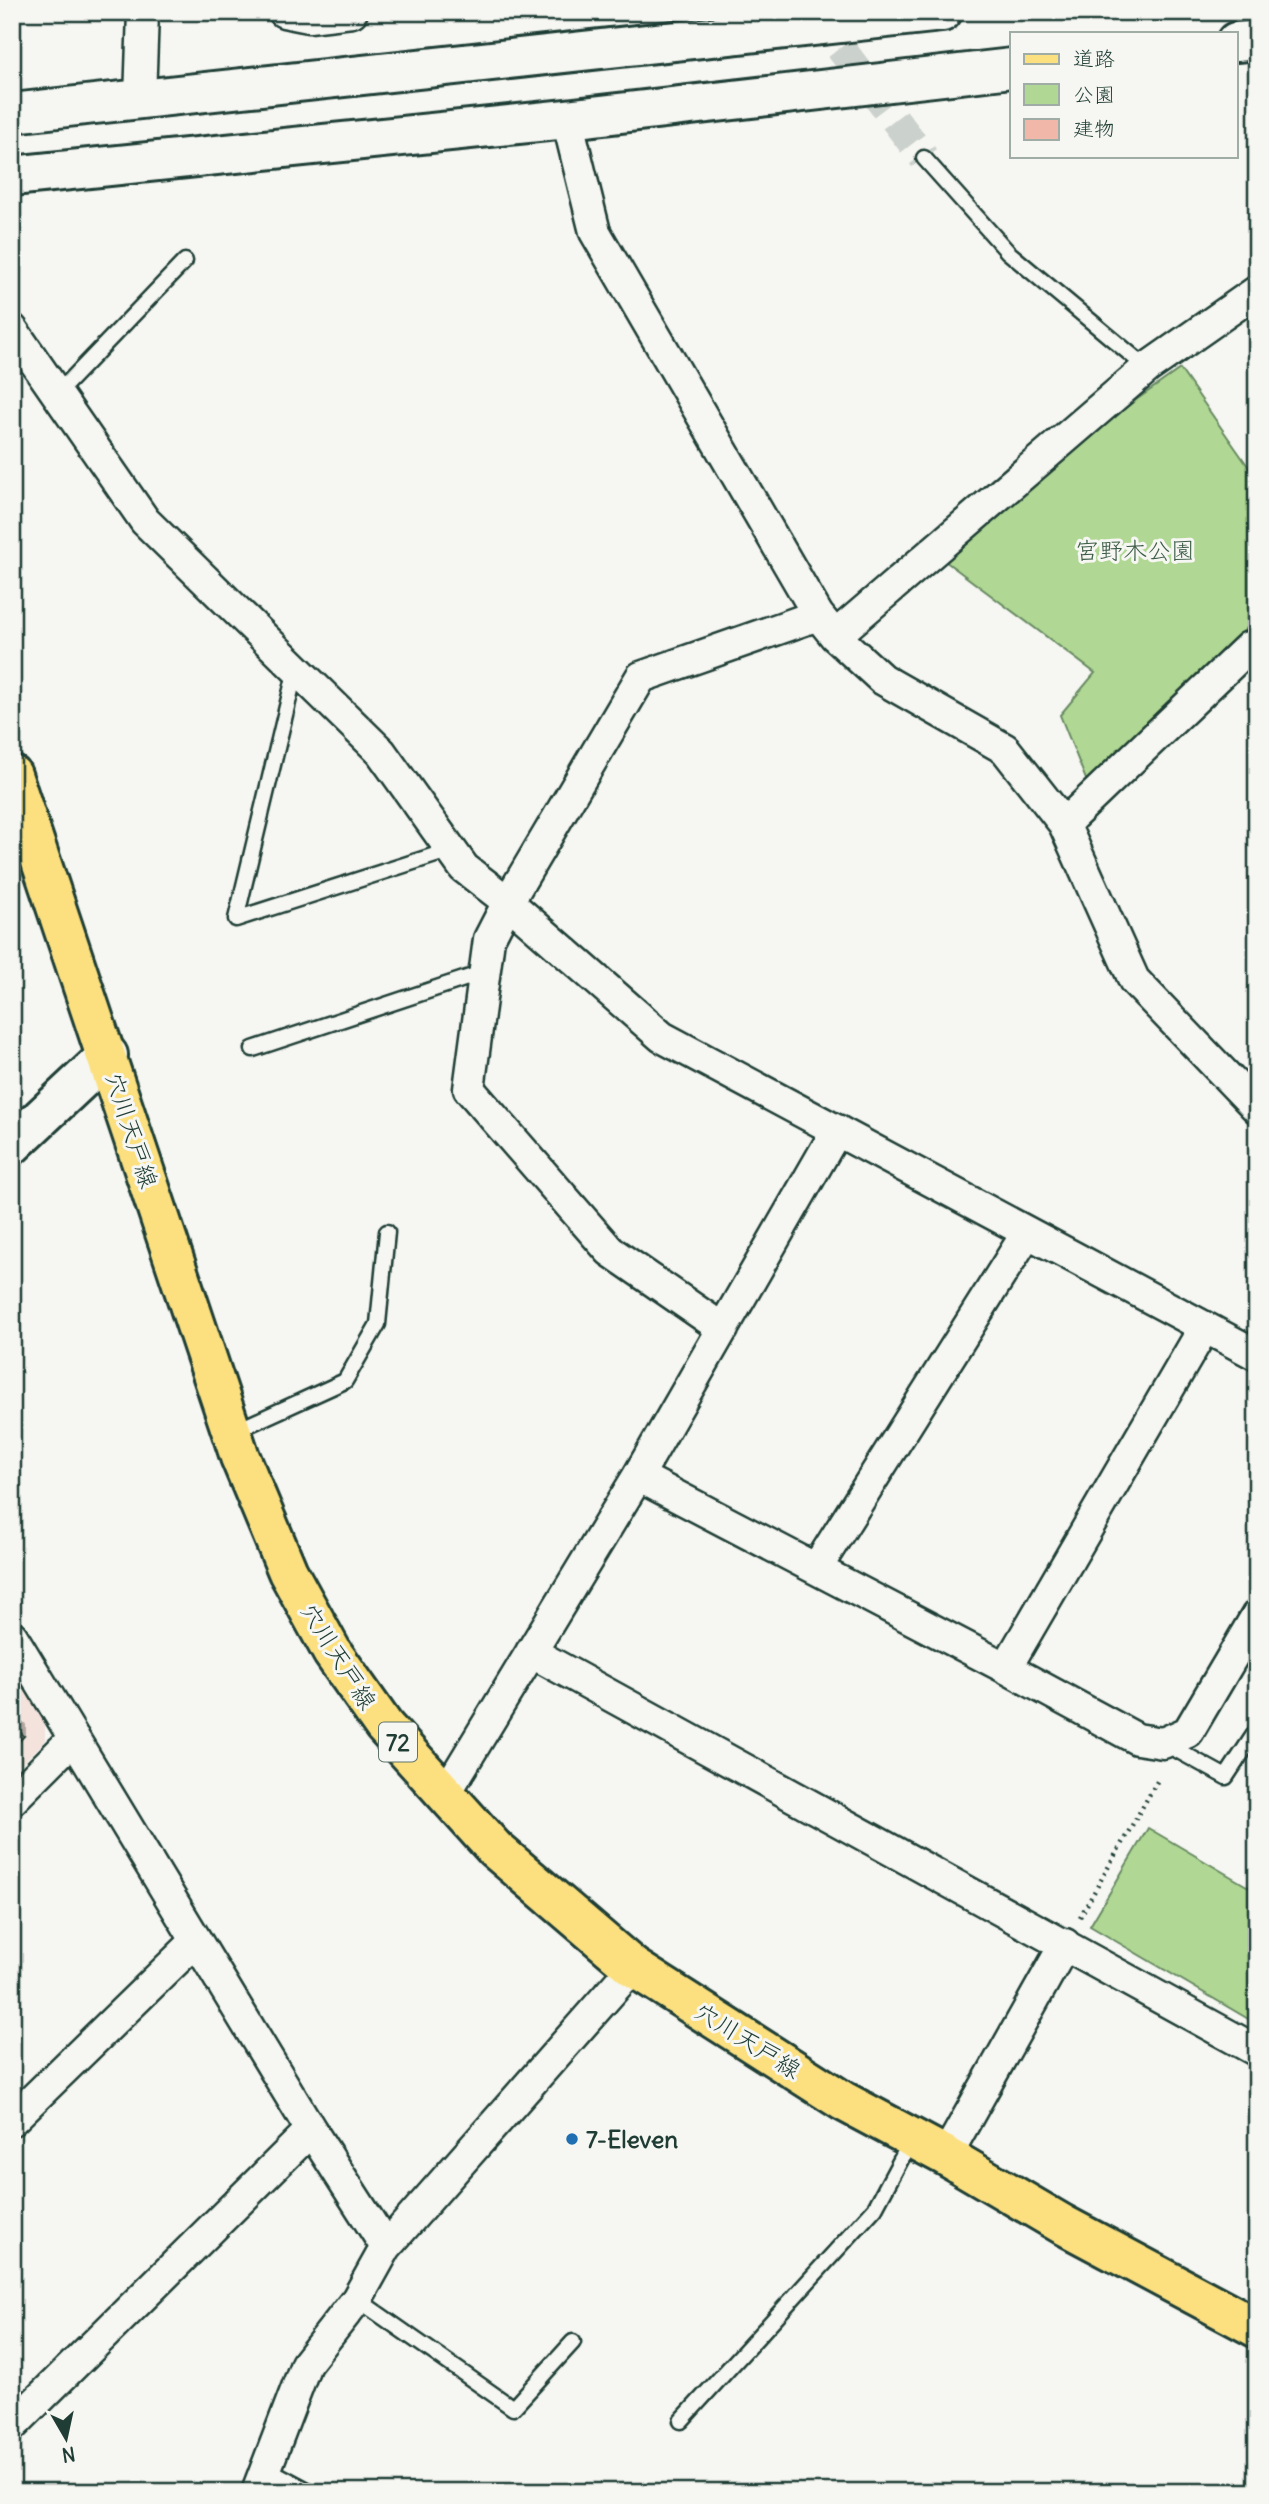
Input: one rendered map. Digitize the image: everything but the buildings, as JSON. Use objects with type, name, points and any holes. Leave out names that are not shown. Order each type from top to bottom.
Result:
[{"type":"main road","name":"穴川天戸線","points":[[12,775],[108,1055],[232,1432],[288,1572],[332,1652],[384,1726],[495,1849],[633,1967],[844,2101],[913,2137],[1062,2224],[1257,2328]]},
{"type":"street","points":[[140,99],[144,12]]},
{"type":"street","points":[[284,12],[309,17],[352,12]]},
{"type":"street","points":[[12,113],[942,12]]},
{"type":"street","points":[[1238,42],[1257,40]]},
{"type":"street","points":[[12,176],[1010,68]]},
{"type":"street","points":[[567,118],[596,232],[776,547],[826,625],[882,680],[1005,749],[1064,824],[1134,980],[1257,1108]]},
{"type":"street","points":[[723,1329],[610,1251],[470,1089],[489,939],[508,902],[641,677],[826,625],[1147,368],[1257,291]]},
{"type":"street","points":[[12,329],[145,521],[381,752],[464,868],[508,902],[662,1037],[1257,1354]]},
{"type":"street","points":[[1064,824],[1249,647],[1257,659]]},
{"type":"street","points":[[12,1145],[108,1055]]},
{"type":"street","points":[[445,1794],[638,1476],[837,1130]]},
{"type":"street","points":[[816,1569],[1027,1233]]},
{"type":"street","points":[[1006,1668],[1204,1328]]},
{"type":"street","points":[[638,1476],[1137,1739],[1163,1743],[1188,1732],[1257,1615]]},
{"type":"street","points":[[12,1636],[311,2130],[386,2247]]},
{"type":"street","points":[[531,1653],[1257,2051]]},
{"type":"street","points":[[12,1800],[74,1738]]},
{"type":"street","points":[[12,2120],[196,1941]]},
{"type":"street","points":[[946,2156],[1065,1944]]},
{"type":"street","points":[[262,2480],[306,2364],[356,2299],[386,2247],[633,1967]]},
{"type":"street","points":[[12,2426],[311,2130]]},
{"type":"lane","points":[[924,158],[1008,252],[1147,368]]},
{"type":"lane","points":[[57,394],[185,261]]},
{"type":"lane","points":[[296,669],[236,919],[451,850]]},
{"type":"lane","points":[[253,1049],[485,972]]},
{"type":"lane","points":[[232,1432],[345,1381],[378,1324],[387,1232]]},
{"type":"lane","points":[[1163,1743],[1226,1777],[1257,1730]]},
{"type":"lane","points":[[681,2421],[875,2208],[913,2137]]},
{"type":"lane","points":[[356,2299],[513,2408],[573,2342]]},
{"type":"lane","points":[[262,2480],[311,2492]]},
{"type":"path","points":[[1065,1944],[1160,1776],[1163,1743]]},
{"type":"shaded area","points":[[12,1675],[45,1713],[45,1741],[12,1773]]},
{"type":"green space","name":"宮野木公園","points":[[1180,369],[1257,479],[1257,612],[1255,620],[1089,787],[1060,715],[1095,673],[945,561],[1051,460]]},
{"type":"green space","points":[[1148,1828],[1257,1892],[1257,2024],[1090,1926]]},
{"type":"tunnel","points":[[813,12],[924,158]]},
{"type":"place","name":"7-Eleven","points":[[572,2139]]}]
